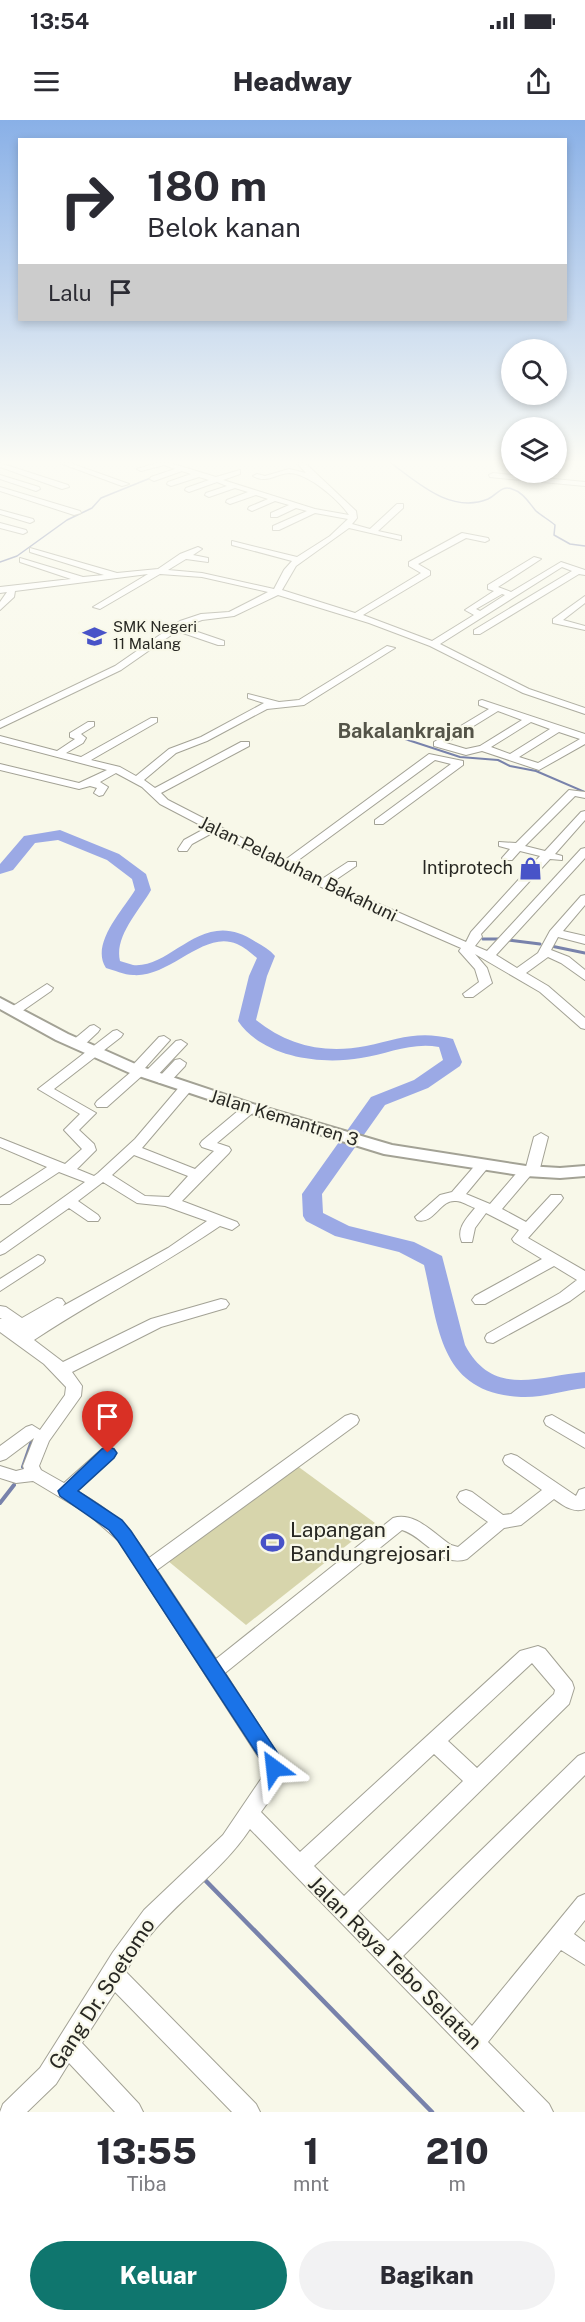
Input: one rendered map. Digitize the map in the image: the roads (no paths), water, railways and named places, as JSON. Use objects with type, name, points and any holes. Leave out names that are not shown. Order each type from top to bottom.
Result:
[{"type":"street","points":[[52,556],[118,576]]},
{"type":"street","points":[[97,607],[183,556],[205,560]]},
{"type":"street","points":[[284,556],[299,560]]},
{"type":"street","points":[[0,726],[118,668],[176,628],[196,618],[231,614],[276,591],[282,586],[285,573],[304,556]]},
{"type":"street","points":[[356,616],[427,573],[412,564],[427,556]]},
{"type":"street","points":[[511,595],[491,587],[537,559]]},
{"type":"street","points":[[22,560],[83,580]]},
{"type":"street","points":[[433,644],[561,564],[581,572]]},
{"type":"street","points":[[0,590],[159,571],[189,573],[276,591],[356,616],[433,644],[526,691],[585,711]]},
{"type":"street","points":[[477,632],[581,572]]},
{"type":"street","points":[[0,607],[11,596],[11,589]]},
{"type":"street","points":[[481,614],[469,610],[501,591]]},
{"type":"street","points":[[583,628],[556,621],[584,596]]},
{"type":"street","points":[[568,612],[585,615]]},
{"type":"street","points":[[176,628],[220,644]]},
{"type":"street","points":[[136,780],[147,773],[163,757],[194,742],[204,740],[265,706],[301,703],[390,648]]},
{"type":"street","points":[[251,696],[281,705]]},
{"type":"street","points":[[482,703],[585,739]]},
{"type":"street","points":[[497,708],[438,742],[440,745],[466,752],[483,748],[530,719]]},
{"type":"street","points":[[84,760],[154,720]]},
{"type":"street","points":[[58,754],[80,741],[81,738],[73,735],[91,724]]},
{"type":"street","points":[[572,733],[585,725]]},
{"type":"street","points":[[510,758],[558,728]]},
{"type":"street","name":"Jalan Pelabuhan Bakahuni","points":[[0,739],[116,770],[136,780],[164,802],[323,884],[489,956],[544,989],[585,1025]]},
{"type":"street","points":[[483,748],[539,767],[585,739]]},
{"type":"street","points":[[154,793],[245,744]]},
{"type":"street","points":[[285,865],[433,756],[459,763],[379,822]]},
{"type":"street","points":[[0,767],[79,786],[91,783],[116,770]]},
{"type":"street","points":[[91,783],[103,787],[99,793]]},
{"type":"street","points":[[507,858],[573,792],[585,795]]},
{"type":"street","points":[[377,797],[403,804]]},
{"type":"street","points":[[489,956],[566,860],[585,814]]},
{"type":"street","points":[[183,849],[188,842],[216,827]]},
{"type":"street","points":[[503,844],[566,860]]},
{"type":"street","points":[[469,994],[484,985],[486,981],[481,968],[465,951],[476,934],[500,909],[501,904],[566,860],[585,851]]},
{"type":"street","points":[[323,884],[352,864]]},
{"type":"street","points":[[518,973],[546,952],[549,940],[585,898]]},
{"type":"street","points":[[555,933],[585,940]]},
{"type":"street","points":[[546,952],[565,960],[584,975]]},
{"type":"street","points":[[7,1007],[48,988]]},
{"type":"street","name":"Jalan Kemantren 3","points":[[7,1007],[76,1044],[147,1074],[390,1150],[529,1172],[585,1171]]},
{"type":"street","points":[[76,1044],[94,1029]]},
{"type":"street","points":[[5,1201],[89,1150],[90,1147],[71,1130],[89,1113],[44,1090],[117,1034]]},
{"type":"street","points":[[147,1074],[164,1040]]},
{"type":"street","points":[[102,1104],[147,1074],[181,1044]]},
{"type":"street","points":[[147,1074],[180,1063]]},
{"type":"street","points":[[0,1250],[100,1179],[133,1149],[186,1088]]},
{"type":"street","points":[[173,1202],[224,1150],[207,1144],[250,1108]]},
{"type":"street","points":[[467,1239],[468,1227],[529,1172],[541,1137]]},
{"type":"street","points":[[0,1142],[61,1169],[100,1179],[142,1200],[173,1202],[226,1223],[173,1251],[108,1290],[17,1330]]},
{"type":"street","points":[[133,1149],[197,1175]]},
{"type":"street","points":[[457,1196],[483,1165]]},
{"type":"street","points":[[422,1217],[445,1198],[457,1196],[527,1228]]},
{"type":"street","points":[[492,1338],[565,1297],[585,1280],[519,1238],[556,1198]]},
{"type":"street","points":[[69,1201],[93,1218]]},
{"type":"street","points":[[0,1286],[38,1260]]},
{"type":"street","points":[[480,1300],[553,1260]]},
{"type":"street","points":[[17,1330],[57,1303]]},
{"type":"street","points":[[61,1370],[156,1323],[222,1304]]},
{"type":"street","points":[[0,1472],[15,1477],[35,1474],[31,1466],[36,1449],[73,1396],[74,1386],[61,1370],[17,1330],[1,1311]]},
{"type":"street","points":[[146,1569],[351,1420]]},
{"type":"street","points":[[552,1421],[585,1442]]},
{"type":"street","points":[[0,1455],[32,1431]]},
{"type":"street","points":[[66,1491],[108,1453]]},
{"type":"street","points":[[511,1460],[573,1503],[580,1504],[585,1495]]},
{"type":"street","name":"Gang Dr. Soetomo","points":[[11,2112],[44,2081],[69,2046],[127,1950],[151,1917],[230,1842],[272,1776],[272,1761],[115,1525],[66,1491],[35,1474]]},
{"type":"street","points":[[213,1672],[399,1523],[410,1525],[456,1555],[466,1553],[500,1522],[515,1520],[554,1490]]},
{"type":"street","points":[[466,1497],[500,1522]]},
{"type":"street","points":[[298,1866],[527,1656],[538,1654],[565,1688],[565,1693],[344,1910]]},
{"type":"street","points":[[434,1741],[477,1781]]},
{"type":"street","points":[[389,1955],[585,1762]]},
{"type":"street","name":"Jalan Raya Tebo Selatan","points":[[249,1814],[541,2112]]},
{"type":"street","points":[[473,2042],[585,1904]]},
{"type":"street","points":[[558,1936],[585,1955]]},
{"type":"street","points":[[113,1975],[248,2112]]},
{"type":"street","points":[[69,2046],[131,2112]]},
{"type":"waterway","points":[[0,562],[17,556]]},
{"type":"waterway","points":[[405,739],[460,757],[498,760],[510,766],[536,771],[585,792]]},
{"type":"waterway","points":[[0,869],[7,867],[30,839],[60,835],[113,857],[140,877],[143,890],[112,944],[110,953],[112,964],[134,970],[153,968],[203,940],[222,936],[242,940],[266,956],[258,976],[247,1021],[266,1037],[281,1045],[310,1053],[341,1055],[408,1041],[432,1040],[446,1043],[453,1062],[421,1084],[378,1101],[312,1194],[313,1216],[342,1231],[406,1247],[434,1261],[447,1325],[454,1345],[463,1362],[476,1376],[495,1385],[521,1389],[585,1380]]},
{"type":"waterway","points":[[483,939],[499,939]]},
{"type":"waterway","points":[[508,940],[540,944]]},
{"type":"waterway","points":[[551,946],[585,953]]},
{"type":"waterway","points":[[23,1467],[33,1438]]},
{"type":"waterway","points":[[0,1503],[14,1485]]},
{"type":"waterway","points":[[205,1880],[432,2112]]},
{"type":"place","name":"SMK Negeri 11 Malang","points":[[95,636]]},
{"type":"place","name":"Intiprotech","points":[[531,868]]},
{"type":"place","name":"Lapangan Bandungrejosari","points":[[272,1542]]},
{"type":"district","name":"Bakalankrajan","points":[[406,731]]}]
